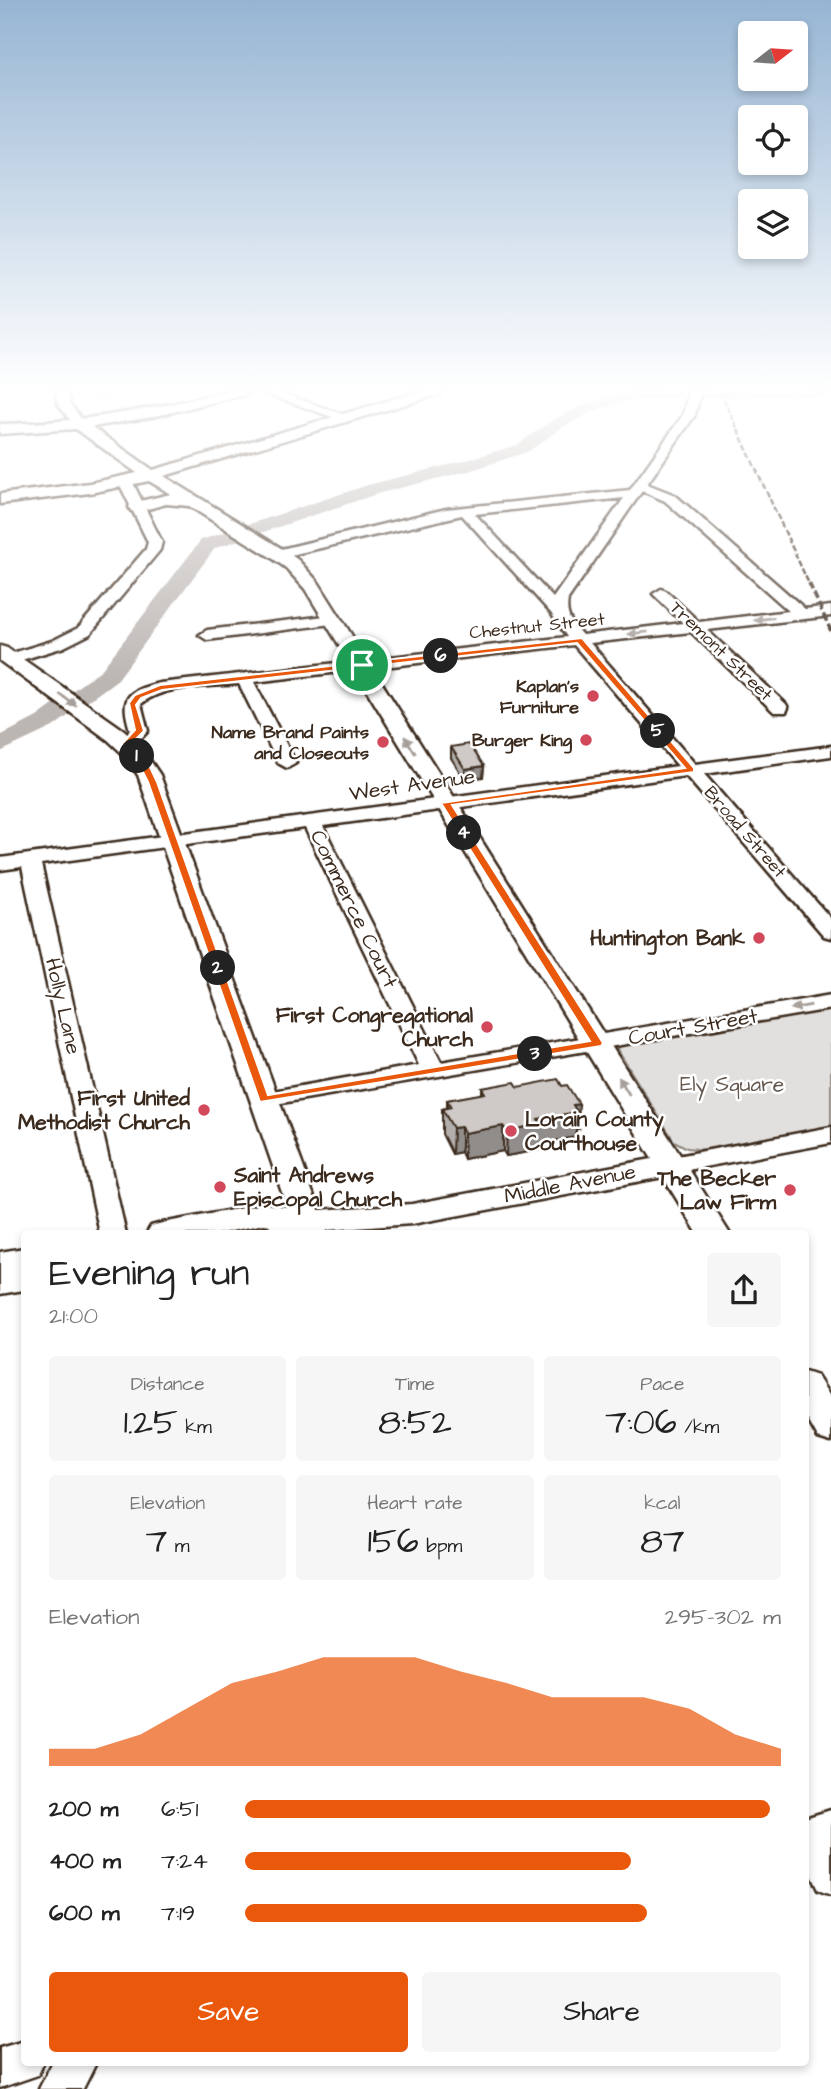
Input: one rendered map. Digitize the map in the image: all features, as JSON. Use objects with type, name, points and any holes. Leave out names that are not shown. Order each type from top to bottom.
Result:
[{"type":"main road","points":[[0,499],[73,488]]},
{"type":"main road","points":[[174,488],[278,554],[302,573],[334,620],[712,1230]]},
{"type":"main road","points":[[137,507],[165,499],[194,501]]},
{"type":"main road","points":[[5,656],[101,723],[126,744],[149,775],[310,1228]]},
{"type":"main road","name":"Middle Avenue","points":[[182,1230],[264,1214],[310,1228],[412,1214],[672,1165]]},
{"type":"main road","points":[[0,1263],[21,1260]]},
{"type":"main road","points":[[0,1283],[21,1280]]},
{"type":"main road","points":[[809,1392],[831,1429]]},
{"type":"street","points":[[5,656],[58,644],[78,634],[94,621],[153,550],[155,542],[128,488]]},
{"type":"street","points":[[558,612],[560,599],[637,490]]},
{"type":"street","points":[[278,554],[442,514],[637,490],[657,491],[670,498],[801,614]]},
{"type":"street","name":"Broad Street","points":[[465,511],[558,612],[579,640],[831,932]]},
{"type":"street","name":"Tremont Street","points":[[662,594],[780,708]]},
{"type":"street","name":"Chestnut Street","points":[[126,744],[139,731],[132,705],[142,694],[160,688],[831,611]]},
{"type":"street","points":[[208,635],[334,620]]},
{"type":"street","points":[[244,678],[287,764]]},
{"type":"street","name":"West Avenue","points":[[0,864],[829,753]]},
{"type":"street","name":"Commerce Court","points":[[312,822],[434,1072]]},
{"type":"street","name":"Holly Lane","points":[[30,860],[112,1230]]},
{"type":"street","name":"Court Street","points":[[264,1099],[831,1002]]},
{"type":"street","name":"Middle Avenue","points":[[672,1165],[831,1135]]},
{"type":"street","points":[[816,1835],[831,1877]]},
{"type":"street","points":[[0,2068],[21,2062]]},
{"type":"street","points":[[59,2089],[74,2066]]},
{"type":"green space","name":"Ely Square","points":[[831,1006],[831,1126],[706,1150],[687,1148],[674,1141],[617,1049],[619,1044]]},
{"type":"building","points":[[469,744],[484,766],[465,769],[451,747]]},
{"type":"building","points":[[558,1079],[562,1086],[567,1085],[579,1104],[573,1105],[577,1112],[538,1119],[541,1124],[507,1131],[503,1126],[464,1133],[461,1127],[453,1128],[442,1109],[451,1107],[447,1100],[485,1093],[482,1088],[515,1082],[518,1087]]},
{"type":"waterway","points":[[0,745],[45,722],[110,674],[208,544],[376,488]]},
{"type":"railway","points":[[765,488],[809,584]]},
{"type":"railway","points":[[809,583],[831,631]]},
{"type":"place","name":"Kaplan's Furniture","points":[[593,696]]},
{"type":"place","name":"Burger King","points":[[586,740]]},
{"type":"place","name":"Name Brand Paints and Closeouts","points":[[383,742]]},
{"type":"place","name":"Huntington Bank","points":[[759,938]]},
{"type":"place","name":"First Congregational Church","points":[[487,1027]]},
{"type":"place","name":"First United Methodist Church","points":[[204,1110]]},
{"type":"place","name":"Lorain County Courthouse","points":[[511,1131]]},
{"type":"place","name":"Saint Andrews Episcopal Church","points":[[220,1187]]},
{"type":"place","name":"The Becker Law Firm","points":[[790,1190]]},
{"type":"route","points":[[579,640],[691,770],[446,803],[597,1043],[264,1099],[153,782],[144,765],[126,744],[139,731],[132,705],[138,696],[160,688],[362,665],[579,640]]}]
